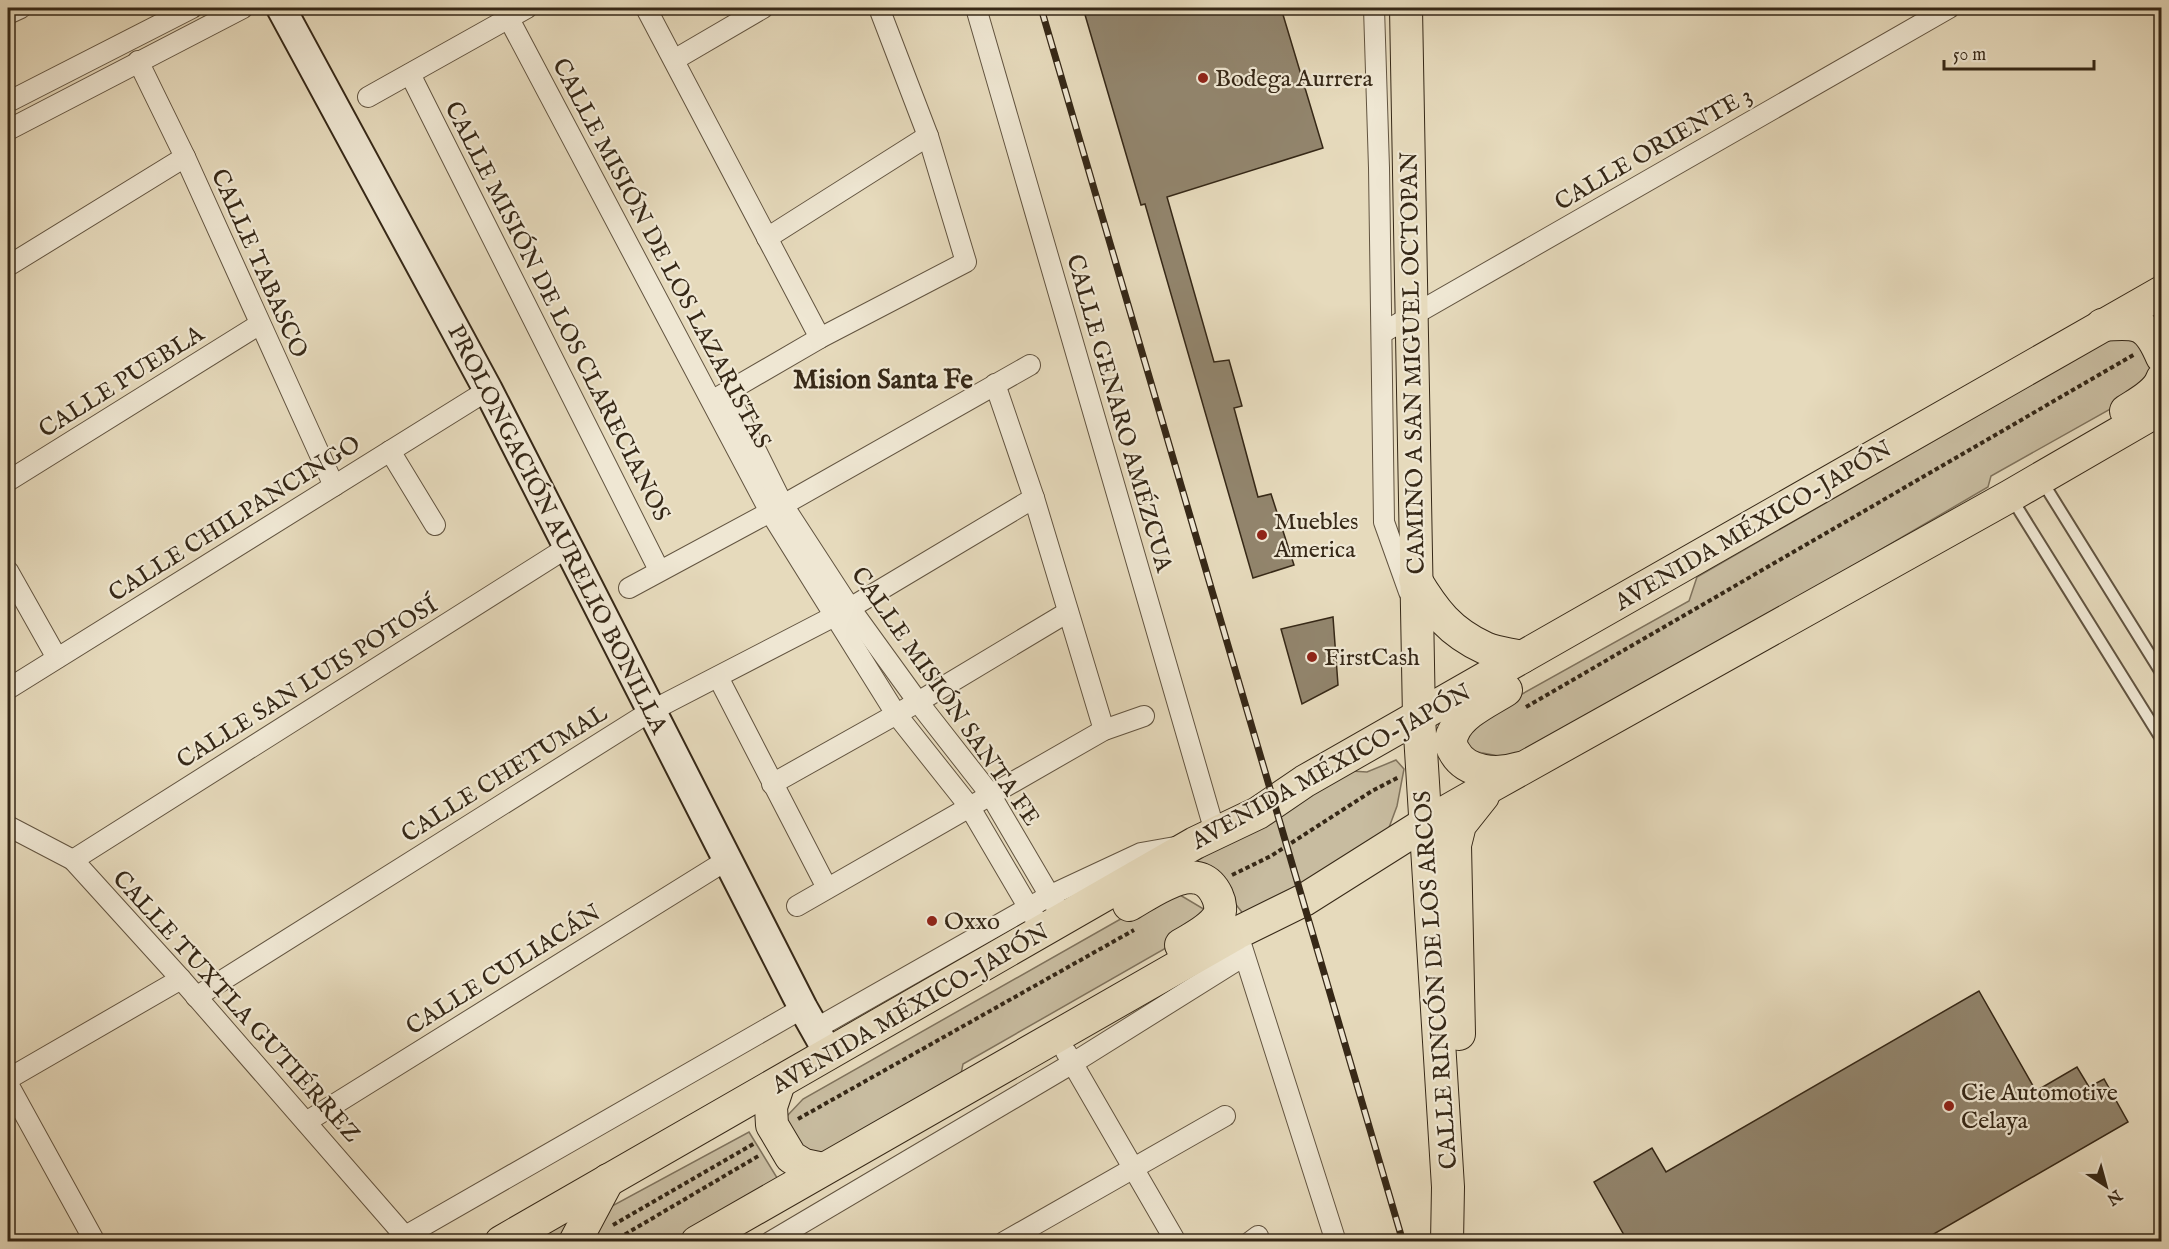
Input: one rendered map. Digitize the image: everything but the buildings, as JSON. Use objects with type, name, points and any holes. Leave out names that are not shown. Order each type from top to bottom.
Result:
[{"type":"main road","name":"CAMINO A SAN MIGUEL OCTOPAN","points":[[1406,8],[1419,718]]},
{"type":"main road","name":"AVENIDA MÉXICO-JAPÓN","points":[[501,1242],[779,1083],[816,1030],[927,998],[1046,914],[1258,813],[1305,781],[2162,292]]},
{"type":"main road","points":[[2102,325],[2137,324],[2148,332],[2158,349]]},
{"type":"main road","points":[[2040,478],[2106,423],[2144,400],[2160,385],[2162,380]]},
{"type":"main road","points":[[697,1242],[971,1084],[1065,1050],[1241,944],[1304,900],[1426,824],[2010,496],[2162,408]]},
{"type":"main road","points":[[1532,764],[1510,771],[1485,772],[1460,763],[1452,748],[1452,734],[1465,716],[1635,607],[1680,567]]},
{"type":"main road","points":[[1415,579],[1433,609],[1457,632],[1486,649],[1522,657]]},
{"type":"main road","name":"CALLE RINCÓN DE LOS ARCOS","points":[[1419,718],[1444,1130],[1453,1236]]},
{"type":"main road","points":[[1444,1130],[1461,1097],[1455,845],[1460,825],[1491,786]]},
{"type":"main road","points":[[927,998],[991,983],[1160,888],[1183,878],[1201,879],[1211,886],[1220,899],[1220,915],[1210,927],[1022,1042],[971,1084]]},
{"type":"main road","points":[[779,1083],[771,1107],[772,1125],[790,1157],[804,1165],[823,1168]]},
{"type":"main road","points":[[575,1241],[608,1180]]},
{"type":"street","points":[[8,14],[21,8]]},
{"type":"street","points":[[8,102],[192,8]]},
{"type":"street","points":[[8,130],[243,8]]},
{"type":"street","name":"PROLONGACIÓN AURELIO BONILLA","points":[[281,8],[488,390],[816,1030]]},
{"type":"street","points":[[368,97],[527,8]]},
{"type":"street","points":[[646,8],[820,338]]},
{"type":"street","points":[[674,60],[763,8]]},
{"type":"street","points":[[719,396],[820,338],[966,262],[928,136],[879,8]]},
{"type":"street","name":"CALLE GENARO AMÉZCUA","points":[[976,8],[1205,838]]},
{"type":"street","points":[[1374,8],[1384,522],[1416,612]]},
{"type":"street","name":"CALLE ORIENTE 3","points":[[1382,333],[1949,8]]},
{"type":"street","name":"CALLE MISIÓN DE LOS LAZARISTAS","points":[[509,19],[719,396],[777,508]]},
{"type":"street","name":"CALLE TABASCO","points":[[138,62],[185,157],[334,486]]},
{"type":"street","name":"CALLE MISIÓN DE LOS CLARECIANOS","points":[[410,74],[659,570]]},
{"type":"street","points":[[767,238],[928,136]]},
{"type":"street","points":[[8,266],[185,157]]},
{"type":"street","name":"CALLE PUEBLA","points":[[8,481],[260,324]]},
{"type":"street","points":[[629,588],[777,508],[1030,365]]},
{"type":"street","points":[[995,384],[1034,498],[1104,730]]},
{"type":"street","name":"CALLE CHILPANCINGO","points":[[8,689],[488,390]]},
{"type":"street","points":[[390,451],[435,525]]},
{"type":"street","name":"CALLE CHETUMAL","points":[[196,997],[651,711],[842,611],[1034,498]]},
{"type":"street","name":"CALLE MISIÓN SANTA FE","points":[[777,508],[842,611],[896,714],[969,806],[1046,914]]},
{"type":"street","name":"CALLE SAN LUIS POTOSÍ","points":[[72,860],[568,547]]},
{"type":"street","points":[[8,571],[57,658]]},
{"type":"street","name":"CALLE MISIÓN SANTA FE","points":[[842,611],[918,702],[990,794],[1046,914]]},
{"type":"street","points":[[772,784],[918,702],[1068,612]]},
{"type":"street","points":[[718,677],[827,888]]},
{"type":"street","points":[[797,906],[1104,730],[1143,716]]},
{"type":"street","name":"CALLE TUXTLA GUTIÉRREZ","points":[[8,826],[72,860],[182,979],[306,1122],[403,1240]]},
{"type":"street","name":"CALLE CULIACÁN","points":[[306,1122],[727,860]]},
{"type":"street","points":[[403,1240],[1046,914]]},
{"type":"street","points":[[1241,944],[1336,1242]]},
{"type":"street","points":[[8,1079],[182,979]]},
{"type":"street","points":[[770,1242],[1065,1050],[1176,1242]]},
{"type":"street","points":[[8,1084],[94,1242]]},
{"type":"street","points":[[1004,1242],[1225,1116]]},
{"type":"lane","points":[[2040,478],[2162,674]]},
{"type":"lane","points":[[2010,496],[2162,740]]},
{"type":"path","points":[[1519,711],[2158,349]]},
{"type":"path","points":[[1211,886],[1271,855],[1372,791],[1422,765]]},
{"type":"path","points":[[612,1242],[779,1137],[1138,928]]},
{"type":"path","points":[[575,1241],[605,1230],[779,1137]]},
{"type":"shaded area","points":[[2137,338],[2154,372],[2139,393],[1991,476],[1988,487],[1520,760],[1472,751],[1462,741],[1470,723],[1689,601],[1697,577],[2109,340]]},
{"type":"shaded area","points":[[1396,760],[1404,769],[1397,806],[1387,833],[1245,916],[1230,897],[1182,869],[1351,771],[1367,772]]},
{"type":"shaded area","points":[[1180,895],[1207,911],[1194,932],[963,1064],[960,1079],[824,1156],[803,1147],[790,1132],[787,1116],[803,1099],[1140,908]]},
{"type":"shaded area","points":[[749,1132],[779,1181],[674,1241],[589,1242],[597,1226],[612,1206]]},
{"type":"shaded area","points":[[573,1219],[563,1241],[528,1242]]},
{"type":"railway","points":[[1041,8],[1403,1242]]},
{"type":"place","name":"Bodega Aurrera","points":[[1203,78]]},
{"type":"place","name":"Muebles America","points":[[1262,535]]},
{"type":"place","name":"FirstCash","points":[[1312,657]]},
{"type":"place","name":"Oxxo","points":[[932,921]]},
{"type":"place","name":"Cie Automotive Celaya","points":[[1949,1106]]},
{"type":"district","name":"Mision Santa Fe","points":[[883,379]]}]
